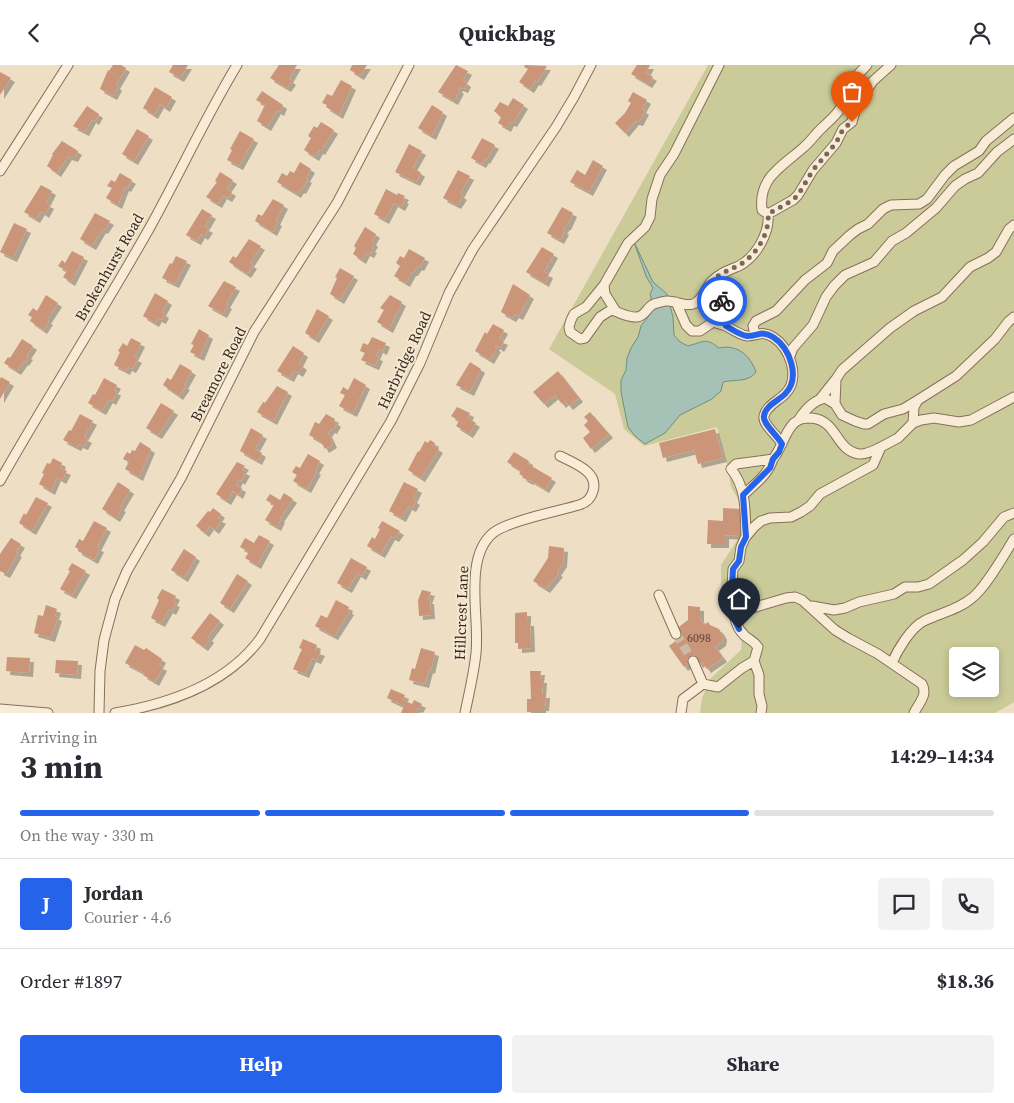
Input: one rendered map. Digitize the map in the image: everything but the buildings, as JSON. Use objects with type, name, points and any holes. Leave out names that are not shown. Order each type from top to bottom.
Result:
[{"type":"street","points":[[0,171],[68,65]]},
{"type":"street","name":"Brokenhurst Road","points":[[0,481],[40,409],[145,235],[206,118],[237,65]]},
{"type":"street","name":"Breamore Road","points":[[98,713],[104,640],[115,599],[127,571],[181,479],[254,332],[337,203],[409,65]]},
{"type":"street","name":"Harbridge Road","points":[[115,713],[151,706],[204,685],[237,664],[266,631],[309,556],[378,444],[412,381],[449,293],[473,249],[556,127],[591,65]]},
{"type":"street","points":[[719,65],[674,154],[660,175],[652,199],[650,217],[644,227],[628,243],[604,285],[586,307],[574,314],[569,327],[570,332],[580,339],[585,338],[600,317],[611,310],[632,317],[639,317],[645,314],[650,306],[661,302],[695,304],[711,289],[718,276],[749,259],[757,249],[768,227],[768,214]]},
{"type":"street","points":[[768,214],[762,210],[760,198],[764,187],[787,159],[804,147],[842,107],[853,79],[867,65]]},
{"type":"street","points":[[768,214],[793,200],[798,195],[813,170],[836,143],[843,129],[852,122],[857,105],[873,81],[891,65]]},
{"type":"street","points":[[755,334],[753,326],[756,321],[776,311],[805,280],[827,263],[833,251],[858,229],[868,224],[883,209],[891,205],[919,205],[927,199],[950,170],[978,151],[986,141],[1014,118]]},
{"type":"street","points":[[790,357],[793,349],[813,325],[826,297],[845,275],[874,262],[892,241],[906,233],[936,208],[965,179],[978,173],[998,152],[1014,139]]},
{"type":"street","points":[[743,495],[770,468],[773,459],[779,452],[786,433],[793,424],[800,419],[812,404],[820,399],[842,370],[890,328],[914,311],[942,297],[970,267],[996,252],[1009,229],[1014,225]]},
{"type":"street","points":[[604,285],[605,294],[615,311]]},
{"type":"street","points":[[711,289],[722,301],[726,326]]},
{"type":"street","points":[[673,302],[686,325],[692,331],[700,331],[713,323],[726,326],[737,333],[748,336],[765,333],[772,336],[787,349],[792,366],[790,386],[786,393],[766,411],[763,417],[765,424],[775,433],[782,444]]},
{"type":"street","points":[[820,399],[824,398],[835,404],[842,415],[868,424],[884,414],[903,409],[956,376],[995,339],[1014,317]]},
{"type":"street","points":[[835,404],[836,379]]},
{"type":"street","points":[[800,419],[807,418],[825,421],[832,427],[843,445],[862,455],[898,438],[913,423],[934,418],[959,422],[971,420],[1014,397]]},
{"type":"street","points":[[913,423],[914,407],[918,400]]},
{"type":"street","points":[[761,713],[759,675],[754,661],[758,647],[754,641],[746,637],[739,629],[735,621],[733,609],[733,569],[739,561],[741,547],[746,537],[761,521],[770,518],[791,517],[802,513],[820,495],[872,465],[881,447]]},
{"type":"street","name":"Hillcrest Lane","points":[[466,713],[476,653],[475,571],[478,556],[487,538],[503,527],[579,505],[589,499],[593,492],[594,484],[590,474],[560,456]]},
{"type":"street","points":[[746,537],[743,495],[738,477],[732,469],[736,464],[773,459]]},
{"type":"street","points":[[811,606],[834,609],[845,608],[894,594],[905,587],[918,587],[929,584],[963,560],[978,547],[1004,517],[1014,513]]},
{"type":"street","points":[[892,663],[903,644],[923,621],[958,607],[980,591],[1014,539]]},
{"type":"street","points":[[659,595],[676,633]]},
{"type":"street","points":[[733,609],[749,609],[786,598],[795,597],[802,600],[842,634],[878,654],[922,684],[925,689],[924,695],[914,713]]},
{"type":"street","points":[[693,661],[702,684]]},
{"type":"street","points":[[682,713],[683,699],[702,684],[718,687],[754,661]]},
{"type":"street","points":[[0,709],[48,713]]},
{"type":"green space","points":[[708,65],[1014,65],[1014,702],[995,713],[700,713],[702,698],[711,678],[741,650],[742,637],[721,608],[721,565],[740,536],[742,506],[731,487],[726,458],[717,427],[644,446],[624,429],[615,394],[549,349]]},
{"type":"shaded area","points":[[634,242],[653,282],[667,294],[673,317],[674,335],[680,342],[688,346],[707,341],[719,348],[737,349],[746,356],[756,372],[749,378],[723,382],[721,391],[712,399],[680,415],[665,433],[645,444],[628,427],[621,392],[621,380],[626,370],[627,358],[638,337],[641,326],[654,309],[650,294],[653,288],[646,276]]},
{"type":"tunnel","points":[[676,634],[693,661]]},
{"type":"way so far","points":[[722,301],[716,289],[718,276],[749,259],[757,249],[768,227],[768,214],[793,200],[798,195],[813,170],[836,143],[843,129],[852,122]]},
{"type":"route","points":[[722,301],[726,326],[737,333],[748,336],[765,333],[772,336],[787,349],[792,366],[790,386],[786,393],[766,411],[763,417],[765,424],[775,433],[782,444],[779,452],[763,477],[743,495],[746,537],[741,547],[739,561],[733,569],[732,586],[733,609],[735,621],[739,629]]}]
